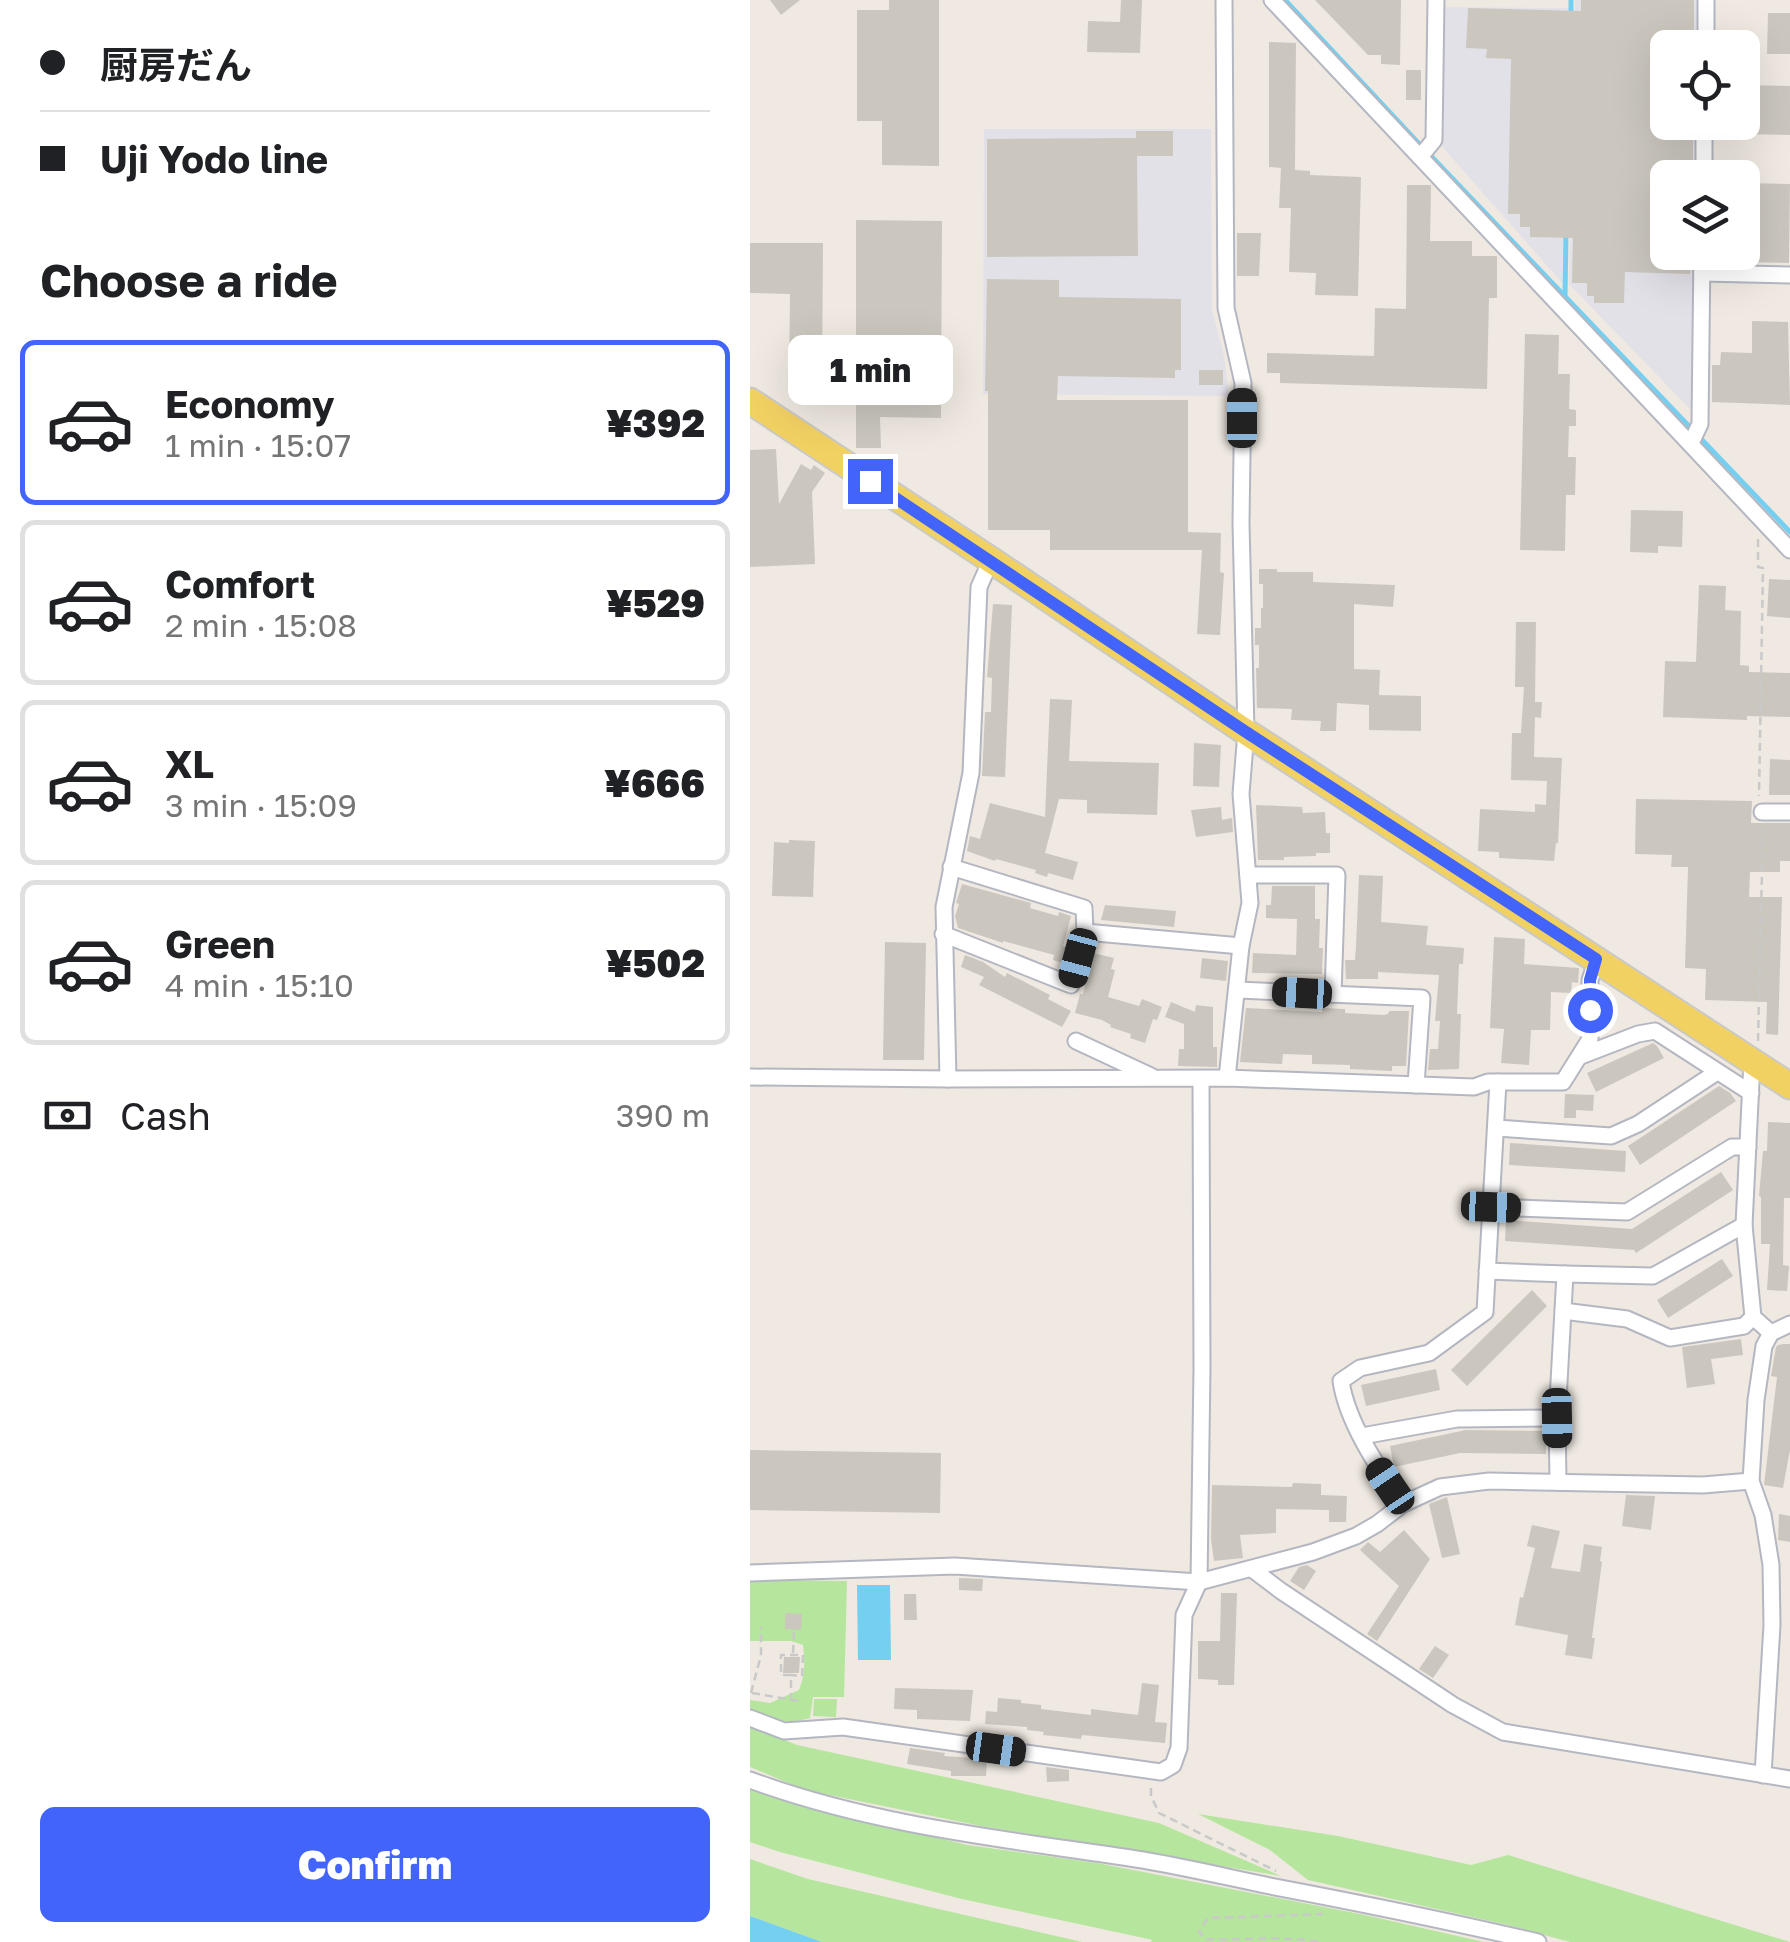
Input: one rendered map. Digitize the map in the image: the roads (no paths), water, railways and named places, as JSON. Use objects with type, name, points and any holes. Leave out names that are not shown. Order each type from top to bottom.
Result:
[{"type":"main road","points":[[750,401],[1246,732],[1790,1086]]},
{"type":"street","points":[[1224,0],[1226,308],[1242,384],[1246,732],[1242,794],[1250,904],[1241,946],[1227,1078]]},
{"type":"street","points":[[1272,0],[1790,550]]},
{"type":"street","points":[[1420,157],[1434,140],[1436,0]]},
{"type":"street","points":[[1706,0],[1706,30]]},
{"type":"street","points":[[1691,443],[1700,424],[1702,273],[1790,275]]},
{"type":"street","points":[[948,1079],[944,906],[970,773],[979,587],[991,560]]},
{"type":"street","points":[[1762,812],[1790,812]]},
{"type":"street","points":[[943,934],[1070,985],[1085,932],[1084,908],[952,867]]},
{"type":"street","points":[[1248,875],[1336,875],[1334,994]]},
{"type":"street","points":[[1085,932],[1241,946]]},
{"type":"street","points":[[750,1077],[1227,1078],[1474,1087],[1498,1082],[1563,1082],[1590,1039],[1590,980],[1596,959]]},
{"type":"street","points":[[1238,990],[1422,998],[1416,1085]]},
{"type":"street","points":[[1581,1056],[1656,1031],[1752,1093]]},
{"type":"street","points":[[1076,1041],[1154,1078]]},
{"type":"street","points":[[1752,1062],[1744,1225],[1753,1317],[1771,1333]]},
{"type":"street","points":[[1496,1128],[1611,1136],[1638,1124],[1718,1072]]},
{"type":"street","points":[[750,1718],[784,1731],[843,1728],[1152,1772],[1172,1765],[1179,1748],[1184,1615],[1198,1582],[1201,1079]]},
{"type":"street","points":[[1403,1504],[1378,1468],[1344,1398],[1341,1381],[1360,1368],[1428,1353],[1485,1312],[1498,1082]]},
{"type":"street","points":[[1491,1207],[1627,1212],[1732,1147],[1748,1147]]},
{"type":"street","points":[[1487,1270],[1653,1276],[1744,1225]]},
{"type":"street","points":[[1558,1482],[1557,1418],[1565,1274]]},
{"type":"street","points":[[1563,1311],[1627,1319],[1670,1338],[1744,1326],[1753,1317]]},
{"type":"street","points":[[1763,1774],[1772,1625],[1771,1565],[1763,1515],[1752,1481],[1756,1400],[1764,1346],[1771,1333],[1790,1324]]},
{"type":"street","points":[[1362,1436],[1457,1419],[1557,1418]]},
{"type":"street","points":[[750,1574],[955,1566],[1198,1582],[1313,1552],[1356,1536],[1403,1504],[1440,1487],[1488,1481],[1703,1486],[1752,1481]]},
{"type":"street","points":[[1771,1565],[1790,1567]]},
{"type":"street","points":[[1252,1569],[1453,1706],[1502,1732],[1790,1779]]},
{"type":"street","points":[[1772,1625],[1790,1626]]},
{"type":"street","points":[[750,1780],[802,1799],[886,1820],[1140,1860],[1368,1903],[1538,1942]]},
{"type":"water","points":[[857,1585],[890,1585],[891,1660],[858,1660]]},
{"type":"water","points":[[750,1916],[822,1942],[750,1942]]},
{"type":"waterway","points":[[1285,0],[1422,147]]},
{"type":"waterway","points":[[1571,0],[1571,17]]},
{"type":"waterway","points":[[1429,154],[1790,532]]},
{"type":"waterway","points":[[1565,297],[1566,233]]}]
